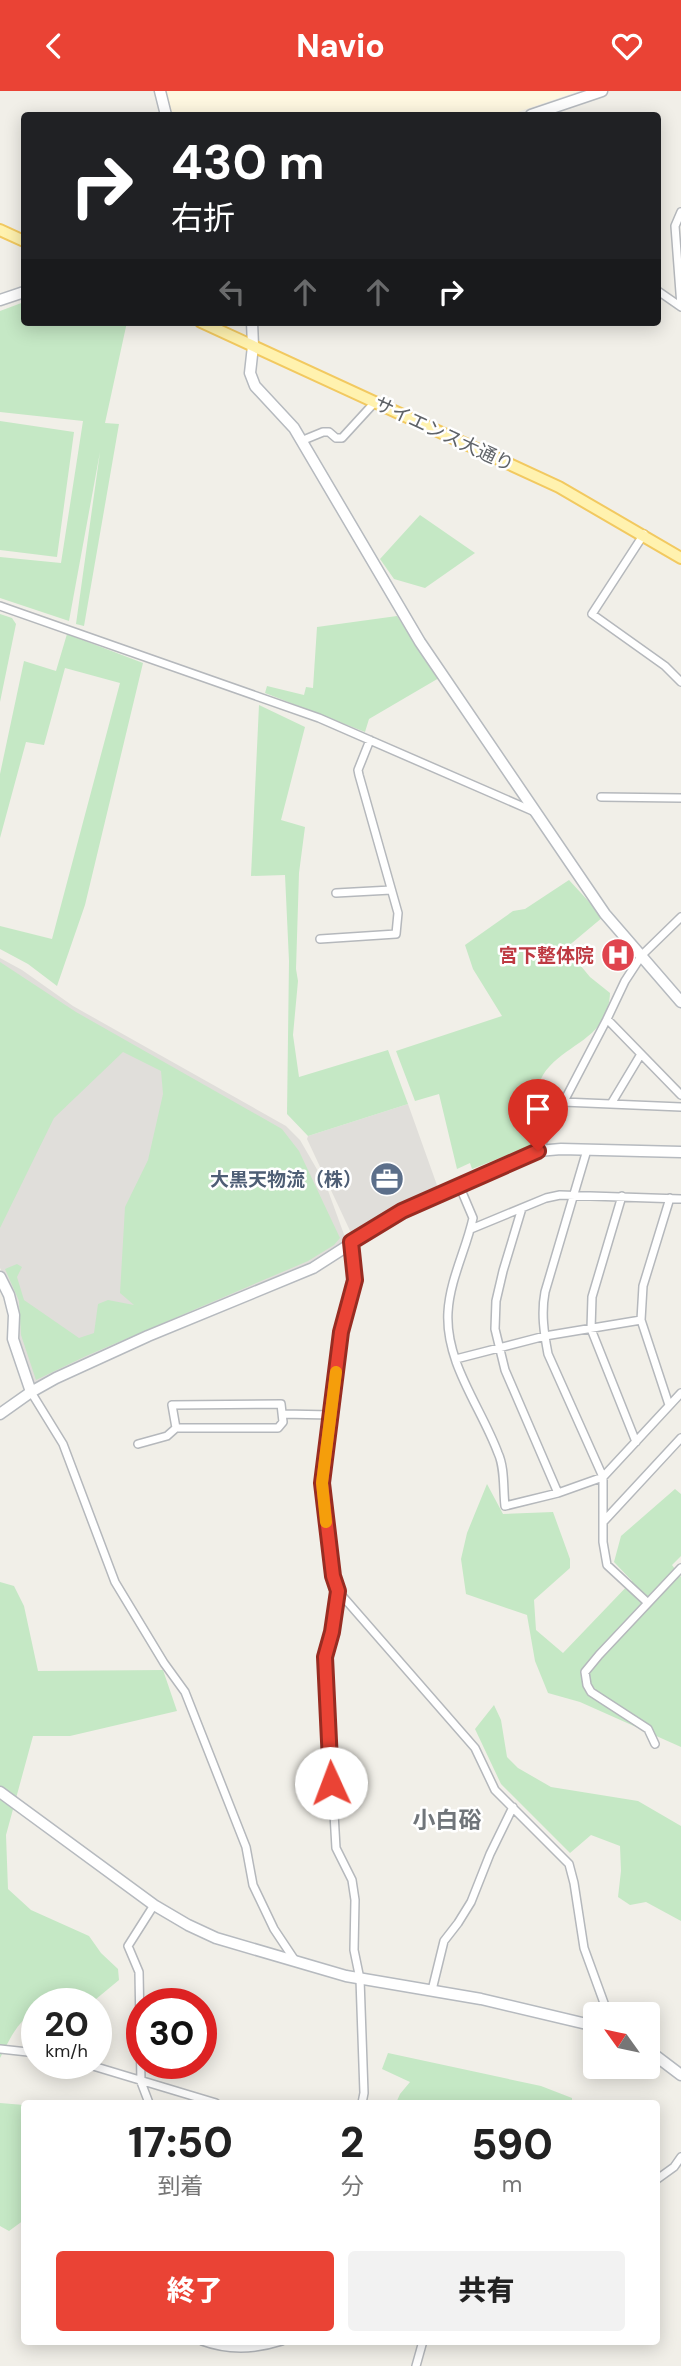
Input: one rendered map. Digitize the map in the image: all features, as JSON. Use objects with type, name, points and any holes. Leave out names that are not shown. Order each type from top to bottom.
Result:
[{"type":"main road","points":[[0,230],[21,240]]},
{"type":"main road","name":"サイエンス大通り","points":[[210,326],[559,488],[681,558]]},
{"type":"street","points":[[160,91],[165,112]]},
{"type":"street","points":[[540,112],[602,91]]},
{"type":"street","points":[[681,212],[675,226],[681,306]]},
{"type":"street","points":[[0,300],[21,293]]},
{"type":"street","points":[[661,293],[681,306]]},
{"type":"street","points":[[252,326],[250,373],[255,386],[294,428],[420,642],[535,812],[606,914],[681,1002]]},
{"type":"street","points":[[301,441],[323,432],[342,438],[375,402]]},
{"type":"street","points":[[643,534],[592,614],[666,666],[681,682]]},
{"type":"street","points":[[0,606],[257,695],[370,740],[535,812]]},
{"type":"street","points":[[320,939],[396,934],[398,913],[358,770],[370,740]]},
{"type":"street","points":[[601,797],[681,797]]},
{"type":"street","points":[[336,893],[391,890]]},
{"type":"street","points":[[538,1151],[625,981],[642,955],[681,916]]},
{"type":"street","points":[[607,1019],[681,1095]]},
{"type":"street","points":[[611,1104],[641,1054]]},
{"type":"street","points":[[564,1102],[681,1107]]},
{"type":"street","points":[[587,1150],[545,1292],[542,1308],[544,1336],[548,1354],[603,1477],[604,1556],[607,1565],[647,1602]]},
{"type":"street","points":[[0,1414],[31,1392],[148,1336],[313,1268],[402,1211],[538,1151],[681,1153]]},
{"type":"street","points":[[459,1185],[473,1218],[451,1290],[448,1313],[451,1343],[500,1456],[505,1506],[558,1493],[603,1477],[681,1393]]},
{"type":"street","points":[[471,1230],[546,1198],[574,1195],[681,1199]]},
{"type":"street","points":[[622,1196],[593,1297],[591,1329],[636,1442]]},
{"type":"street","points":[[670,1198],[643,1286],[641,1320],[670,1405]]},
{"type":"street","points":[[522,1209],[496,1301],[495,1329],[505,1370],[558,1493]]},
{"type":"street","points":[[351,1242],[355,1280],[341,1332],[322,1483],[333,1576],[338,1591],[475,1748],[495,1790],[569,1864],[575,1883],[584,1948],[604,2002]]},
{"type":"street","points":[[0,1277],[9,1295],[14,1315],[13,1339],[31,1392],[63,1444],[116,1582],[164,1663],[185,1692],[246,1847],[253,1885],[274,1929],[296,1963]]},
{"type":"street","points":[[456,1359],[544,1336],[641,1320]]},
{"type":"street","points":[[138,1444],[167,1436],[176,1428],[278,1428],[283,1422],[283,1414],[281,1404],[172,1405],[176,1428]]},
{"type":"street","points":[[283,1414],[331,1415]]},
{"type":"street","points":[[603,1522],[681,1438]]},
{"type":"street","points":[[655,1744],[648,1729],[591,1692],[585,1672],[681,1568]]},
{"type":"street","points":[[338,1591],[325,1657],[331,1783],[336,1848],[352,1880],[355,1900],[354,1950],[360,1979],[363,2100]]},
{"type":"street","points":[[0,1792],[154,1905],[216,1938],[296,1963],[360,1979],[481,1999],[583,2023]]},
{"type":"street","points":[[432,1990],[444,1941],[471,1902],[513,1807]]},
{"type":"street","points":[[148,2100],[141,2082],[139,1972],[128,1946],[154,1905]]},
{"type":"street","points":[[0,2049],[21,2051]]},
{"type":"street","points":[[660,2059],[681,2074]]},
{"type":"street","points":[[112,2072],[205,2100]]},
{"type":"street","points":[[660,2178],[674,2167],[681,2157]]},
{"type":"street","points":[[212,2345],[222,2349],[262,2348],[271,2345]]},
{"type":"street","points":[[416,2366],[422,2345]]},
{"type":"shaded area","points":[[165,91],[579,91],[518,112],[171,112]]},
{"type":"shaded area","points":[[0,958],[73,1006],[286,1126],[300,1140],[326,1185],[346,1240],[307,1266],[285,1276],[198,1308],[37,1384],[32,1381],[18,1337],[19,1311],[0,1268]]},
{"type":"shaded area","points":[[408,1104],[438,1188],[352,1235],[307,1139],[308,1136]]},
{"type":"green space","points":[[21,303],[21,326],[126,326],[105,423],[119,424],[84,626],[76,624],[100,452],[69,621],[0,598],[0,557],[61,563],[83,421],[0,412],[0,311]]},
{"type":"green space","points":[[0,421],[74,432],[57,557],[0,550]]},
{"type":"green space","points":[[420,515],[475,553],[425,588],[394,579],[380,559]]},
{"type":"green space","points":[[0,614],[12,618],[16,624],[0,702]]},
{"type":"green space","points":[[397,616],[439,678],[369,719],[365,732],[265,693],[267,686],[304,695],[306,687],[313,688],[317,627]]},
{"type":"green space","points":[[67,634],[143,663],[85,905],[57,986],[28,964],[0,949],[0,926],[52,939],[120,683],[65,668],[44,745],[26,742],[0,838],[0,774],[24,661],[56,671]]},
{"type":"green space","points":[[259,705],[305,727],[281,820],[305,827],[299,873],[296,969],[298,981],[293,1035],[299,1077],[388,1050],[408,1104],[308,1136],[287,1114],[289,961],[285,875],[251,876]]},
{"type":"green space","points":[[569,880],[603,917],[566,948],[590,977],[610,993],[602,1022],[562,1055],[543,1075],[536,1099],[533,1145],[472,1169],[470,1163],[457,1169],[439,1094],[415,1101],[396,1051],[502,1016],[473,969],[465,945],[513,911],[525,909]]},
{"type":"green space","points":[[0,962],[76,1012],[282,1129],[299,1151],[340,1238],[334,1245],[308,1261],[36,1380],[21,1335],[19,1301],[5,1269],[17,1264],[22,1267],[17,1277],[24,1300],[79,1338],[94,1333],[98,1304],[108,1300],[134,1305],[120,1293],[125,1207],[148,1160],[163,1094],[161,1071],[123,1052],[54,1118],[0,1228]]},
{"type":"green space","points":[[487,1484],[503,1514],[553,1512],[570,1559],[570,1568],[534,1600],[536,1630],[563,1653],[632,1581],[614,1562],[621,1536],[675,1489],[681,1494],[681,1556],[672,1565],[681,1577],[681,1747],[580,1702],[548,1693],[535,1661],[527,1615],[466,1594],[461,1559],[467,1533]]},
{"type":"green space","points":[[0,1582],[14,1586],[24,1606],[38,1671],[163,1670],[177,1711],[70,1736],[33,1736],[6,1835],[8,1889],[31,1910],[89,1936],[101,1953],[118,1969],[119,1980],[109,1988],[21,1988],[21,2023],[0,2058]]},
{"type":"green space","points":[[494,1705],[501,1720],[507,1757],[518,1768],[551,1787],[638,1801],[681,1826],[681,1921],[646,1902],[630,1905],[618,1897],[620,1846],[591,1835],[570,1853],[501,1784],[475,1729]]},
{"type":"green space","points":[[388,2053],[541,2086],[572,2100],[397,2100],[410,2082],[382,2069]]},
{"type":"green space","points":[[0,2103],[21,2105],[21,2222],[9,2231],[0,2226]]},
{"type":"slow traffic","points":[[326,1522],[322,1483],[336,1372]]},
{"type":"place","name":"宮下整体院","points":[[618,955]]},
{"type":"place","name":"大黒天物流（株）","points":[[387,1179]]},
{"type":"district","name":"小白硲","points":[[447,1820]]},
{"type":"route","points":[[331,1783],[325,1657],[338,1591],[333,1576],[322,1483],[341,1332],[355,1280],[351,1242],[402,1211],[538,1151]]}]
